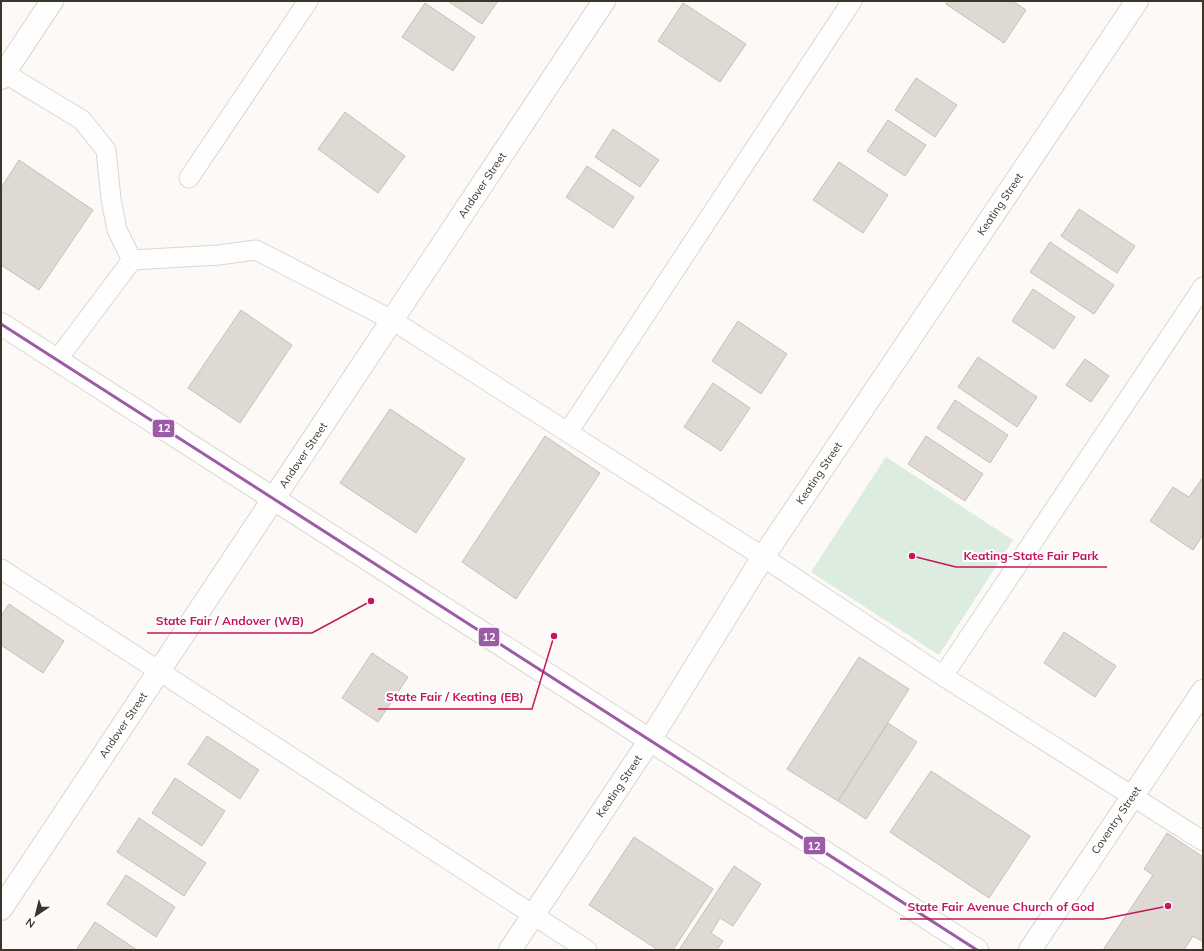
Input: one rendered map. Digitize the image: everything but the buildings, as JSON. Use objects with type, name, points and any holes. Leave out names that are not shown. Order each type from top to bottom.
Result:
[{"type":"street","points":[[2,74],[52,1]]},
{"type":"street","name":"Andover Street","points":[[1,909],[604,1]]},
{"type":"street","name":"Keating Street","points":[[510,950],[650,740],[763,556],[1137,1]]},
{"type":"street","points":[[1,324],[978,950]]},
{"type":"street","name":"Coventry Street","points":[[1030,950],[1203,691]]},
{"type":"lane","points":[[189,178],[308,1]]},
{"type":"lane","points":[[568,432],[852,1]]},
{"type":"lane","points":[[2,74],[82,120],[106,150],[111,199],[117,230],[132,260]]},
{"type":"lane","points":[[57,360],[132,260],[219,255],[256,250],[392,320],[763,556],[943,676],[1203,841]]},
{"type":"lane","points":[[943,676],[1203,287]]},
{"type":"lane","points":[[1,569],[159,670],[587,950]]},
{"type":"green space","points":[[886,457],[1013,540],[939,655],[811,572]]},
{"type":"transit line","name":"12","points":[[1,324],[977,950]]},
{"type":"place","name":"Keating-State Fair Park","points":[[912,556]]},
{"type":"place","name":"State Fair / Andover (WB)","points":[[371,601]]},
{"type":"place","name":"State Fair / Keating (EB)","points":[[554,636]]},
{"type":"place","name":"State Fair Avenue Church of God","points":[[1168,906]]}]
